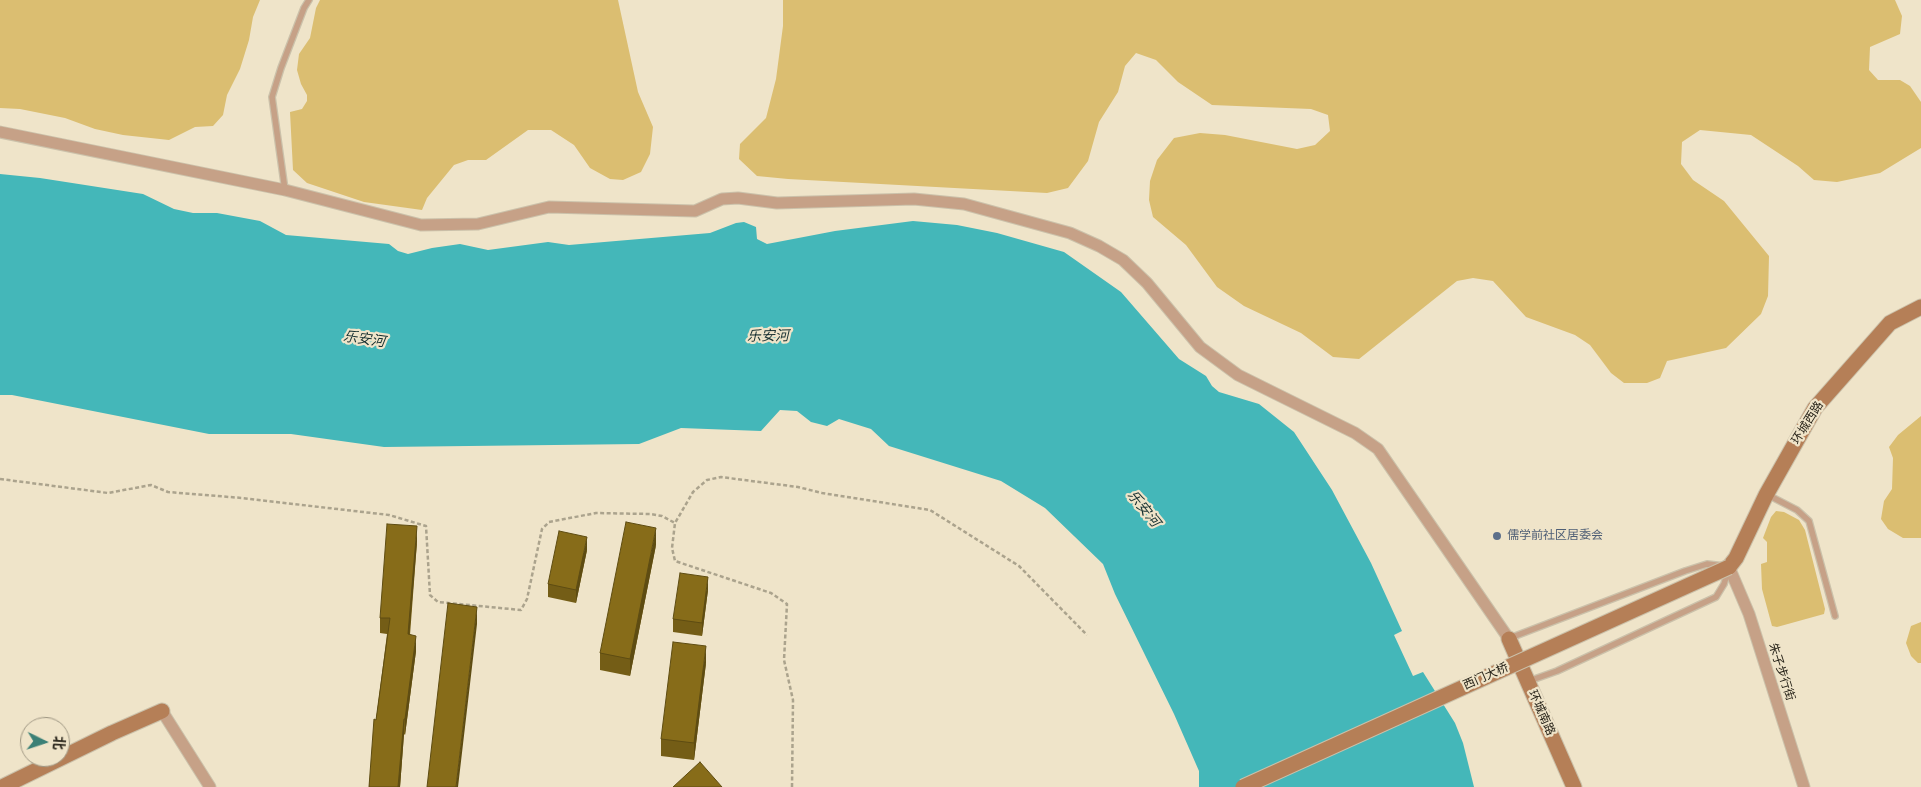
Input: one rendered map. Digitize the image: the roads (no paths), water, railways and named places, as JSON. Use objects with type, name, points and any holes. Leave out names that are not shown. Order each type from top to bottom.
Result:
[{"type":"street","points":[[0,132],[285,190],[421,225],[478,224],[549,207],[695,211],[722,199],[738,198],[778,203],[914,199],[964,204],[1070,233],[1100,246],[1123,260],[1148,283],[1200,347],[1238,375],[1356,433],[1378,449],[1509,639]]},
{"type":"street","name":"环城西路","points":[[1729,567],[1736,558],[1766,494],[1814,408],[1890,323],[1921,307]]},
{"type":"street","name":"西门大桥","points":[[1243,787],[1729,567]]},
{"type":"street","name":"朱子步行街","points":[[1729,567],[1748,614],[1804,787]]},
{"type":"street","name":"环城南路","points":[[1509,639],[1574,787]]},
{"type":"street","points":[[2,787],[112,733],[162,711],[210,787]]},
{"type":"lane","points":[[285,190],[272,97],[284,59],[309,0]]},
{"type":"lane","points":[[1766,494],[1797,510],[1809,521],[1835,616]]},
{"type":"lane","points":[[1509,639],[1707,564],[1729,567],[1724,584],[1716,596],[1565,667],[1527,682]]},
{"type":"water","name":"乐安河","points":[[0,174],[40,178],[143,194],[174,209],[193,213],[217,213],[260,221],[286,235],[389,244],[398,251],[408,254],[460,244],[488,250],[548,242],[569,245],[710,233],[736,223],[744,222],[756,227],[757,239],[767,244],[835,231],[913,221],[957,225],[997,233],[1064,252],[1121,292],[1179,359],[1206,376],[1212,386],[1219,392],[1259,404],[1294,432],[1332,490],[1371,563],[1402,631],[1394,635],[1413,676],[1423,672],[1455,723],[1463,743],[1474,787],[1199,787],[1199,771],[1174,714],[1115,594],[1103,564],[1045,508],[1001,481],[889,446],[871,429],[839,419],[827,426],[811,422],[797,411],[780,410],[761,431],[681,428],[639,444],[384,447],[291,434],[209,434],[12,395],[0,395]]},
{"type":"place","name":"儒学前社区居委会","points":[[1497,536]]}]
